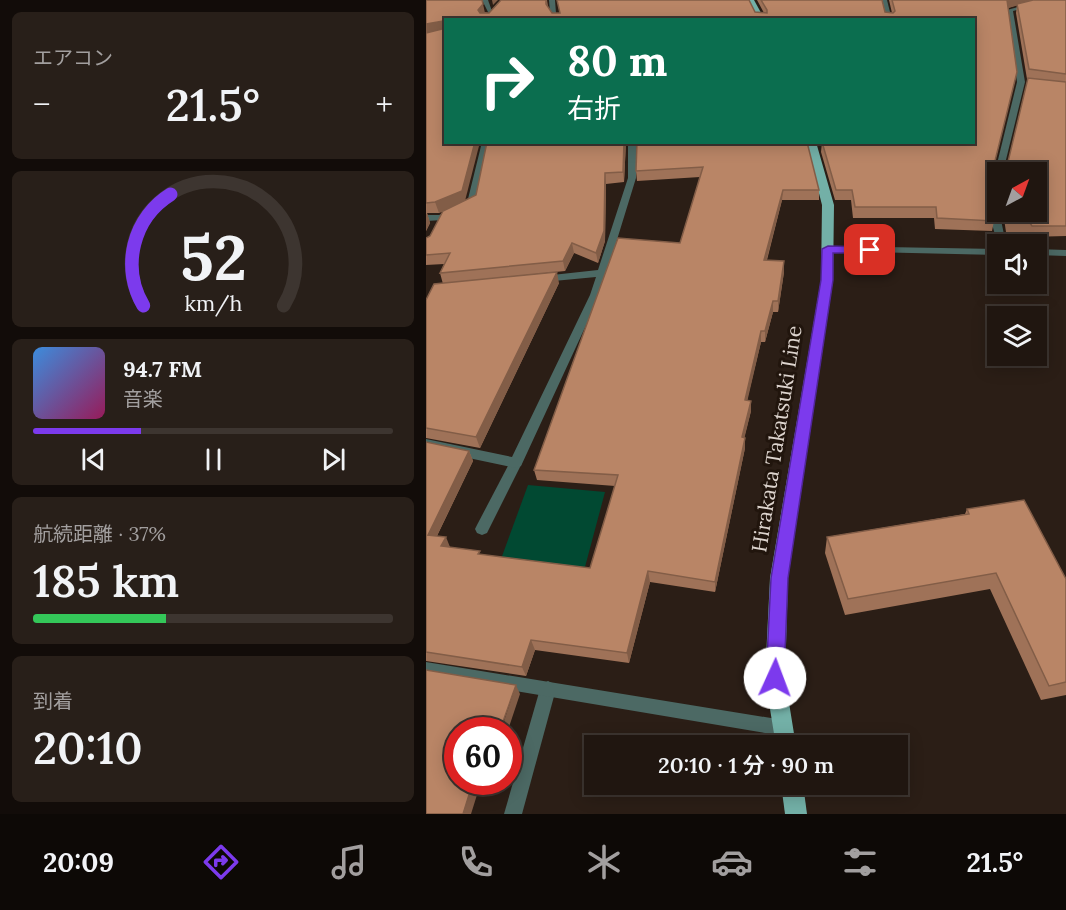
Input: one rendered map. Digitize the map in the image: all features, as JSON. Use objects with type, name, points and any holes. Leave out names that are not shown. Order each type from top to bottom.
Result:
[{"type":"main road","points":[[750,0],[760,18]]},
{"type":"main road","name":"Hirakata Takatsuki Line","points":[[784,735],[775,678],[779,578],[827,280],[828,205],[812,144]]},
{"type":"main road","points":[[793,795],[796,814]]},
{"type":"street","points":[[486,0],[491,13]]},
{"type":"street","points":[[552,0],[556,18]]},
{"type":"street","points":[[884,0],[888,18]]},
{"type":"street","points":[[1001,162],[1021,82],[1010,9],[1052,0]]},
{"type":"street","points":[[487,18],[498,7]]},
{"type":"street","points":[[1021,82],[1032,83]]},
{"type":"street","points":[[426,218],[438,222],[471,205],[486,144]]},
{"type":"street","points":[[482,530],[595,295],[632,178],[632,144]]},
{"type":"street","points":[[828,249],[987,252]]},
{"type":"street","points":[[1047,252],[1066,253]]},
{"type":"street","points":[[532,280],[602,273]]},
{"type":"street","points":[[426,444],[516,463]]},
{"type":"street","points":[[426,669],[783,728]]},
{"type":"street","points":[[513,814],[548,689]]},
{"type":"green space","points":[[528,485],[605,492],[585,567],[501,559]]},
{"type":"building","points":[[426,0],[482,0],[483,4],[478,10],[480,13],[489,13],[501,0],[546,0],[552,13],[560,13],[557,0],[749,0],[755,12],[767,13],[761,0],[882,0],[885,12],[893,13],[895,11],[892,0],[1007,0],[1017,72],[996,162],[987,162],[987,221],[937,218],[936,207],[855,207],[852,190],[836,190],[823,144],[975,144],[975,18],[444,18],[443,21],[426,24]]},
{"type":"building","points":[[1033,0],[1066,0],[1066,74],[1029,69],[1017,4]]},
{"type":"building","points":[[444,28],[444,144],[474,144],[462,191],[435,202],[426,203],[426,33]]},
{"type":"building","points":[[1028,78],[1066,82],[1066,226],[1032,226],[1030,223],[1009,222],[1047,222],[1047,162],[1008,162]]},
{"type":"building","points":[[487,144],[624,144],[623,172],[605,173],[604,231],[596,253],[572,243],[563,261],[440,273],[450,253],[426,255],[426,238],[430,236],[443,211],[476,195]]},
{"type":"building","points":[[637,144],[808,144],[819,190],[783,190],[764,260],[784,261],[778,301],[773,301],[765,331],[761,331],[745,400],[751,401],[742,437],[745,438],[715,582],[648,571],[627,653],[531,640],[522,667],[426,652],[426,442],[469,451],[428,535],[446,537],[441,546],[480,551],[478,554],[590,568],[618,475],[534,470],[618,238],[680,243],[703,167],[636,171]]},
{"type":"building","points":[[557,272],[476,437],[426,428],[426,300],[434,284]]},
{"type":"building","points":[[1024,500],[1066,579],[1066,682],[1049,686],[996,573],[848,599],[827,537],[969,514],[967,509]]},
{"type":"building","points":[[426,670],[516,685],[505,717],[444,717],[444,795],[469,795],[463,814],[426,814]]},
{"type":"route","points":[[775,678],[779,578],[827,280],[828,249],[870,250]]}]
